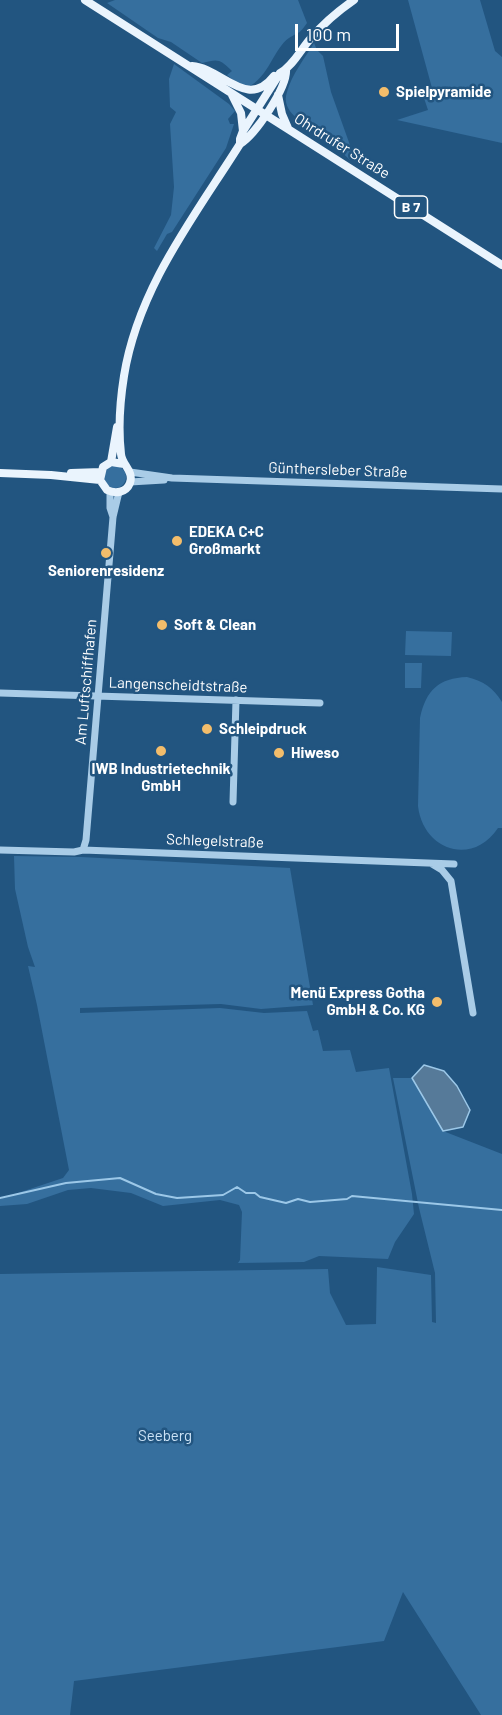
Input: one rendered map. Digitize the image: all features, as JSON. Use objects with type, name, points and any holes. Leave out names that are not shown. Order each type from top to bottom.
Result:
[{"type":"main road","name":"B 7","points":[[85,0],[261,112]]},
{"type":"main road","points":[[100,476],[111,462],[128,356],[147,297],[166,260],[240,144],[247,140],[280,73],[326,22],[354,0]]},
{"type":"main road","points":[[189,66],[205,69],[239,87],[257,89],[271,80],[294,51],[310,39]]},
{"type":"main road","points":[[240,144],[243,131],[278,93],[287,77],[286,69]]},
{"type":"main road","points":[[278,93],[282,114],[288,128]]},
{"type":"main road","points":[[232,94],[241,113],[243,131]]},
{"type":"main road","name":"Ohrdrufer Straße","points":[[261,112],[502,265]]},
{"type":"main road","points":[[100,476],[104,487],[115,492],[128,487],[130,482],[130,472],[121,455],[119,422]]},
{"type":"main road","points":[[111,462],[124,464]]},
{"type":"main road","points":[[0,473],[100,476]]},
{"type":"street","name":"Günthersleber Straße","points":[[130,472],[172,478],[502,489]]},
{"type":"street","name":"Günthersleber Straße","points":[[130,482],[172,478]]},
{"type":"street","name":"Am Luftschiffhafen","points":[[83,850],[86,840],[99,696],[115,492]]},
{"type":"street","name":"Langenscheidtstraße","points":[[0,693],[320,703]]},
{"type":"street","points":[[233,802],[236,700]]},
{"type":"street","name":"Schlegelstraße","points":[[0,850],[74,852],[83,850],[454,864]]},
{"type":"street","points":[[430,863],[442,870],[451,881],[473,1013]]},
{"type":"green space","points":[[115,0],[298,0],[307,23],[279,48],[261,77],[248,87],[239,85],[227,75],[232,71],[221,62],[202,63],[171,42],[158,38],[107,3]]},
{"type":"green space","points":[[408,0],[480,0],[495,51],[502,57],[502,143],[397,120],[428,110],[423,95],[432,88]]},
{"type":"green space","points":[[314,43],[323,56],[331,92],[351,148],[350,160],[300,121],[287,105],[289,85]]},
{"type":"green space","points":[[174,64],[229,104],[235,111],[228,119],[230,124],[234,124],[226,148],[172,232],[167,234],[157,251],[154,248],[171,215],[174,187],[170,124],[176,112],[170,107],[169,79]]},
{"type":"green space","points":[[115,466],[123,469],[126,477],[123,485],[115,488],[107,485],[104,477],[107,469]]},
{"type":"green space","points":[[406,631],[452,632],[451,656],[405,655]]},
{"type":"green space","points":[[405,663],[422,663],[421,688],[405,688]]},
{"type":"green space","points":[[467,677],[487,686],[502,702],[502,828],[498,828],[487,840],[475,847],[463,850],[439,843],[422,821],[418,806],[420,718],[426,700],[435,687],[449,680]]},
{"type":"green space","points":[[14,856],[81,857],[290,868],[313,1005],[261,1009],[221,1004],[80,1008],[80,1013],[220,1008],[264,1013],[307,1011],[313,1031],[318,1030],[323,1051],[350,1050],[356,1072],[389,1068],[414,1214],[395,1242],[388,1259],[319,1256],[304,1262],[238,1263],[242,1212],[239,1205],[220,1200],[163,1206],[131,1193],[91,1188],[68,1190],[27,1204],[0,1206],[0,1199],[63,1178],[69,1170],[28,966],[35,967],[28,947],[15,889]]},
{"type":"green space","name":"Seeberg","points":[[393,1078],[412,1078],[443,1131],[502,1154],[502,1715],[481,1715],[403,1592],[384,1641],[74,1681],[70,1715],[0,1715],[0,1274],[328,1269],[330,1293],[346,1325],[376,1324],[377,1267],[431,1275],[432,1322],[436,1323],[435,1273],[419,1208]]},
{"type":"shaded area","points":[[424,1065],[444,1071],[457,1086],[470,1110],[463,1127],[443,1131],[412,1078]]},
{"type":"waterway","points":[[0,1198],[66,1183],[120,1178],[156,1194],[177,1198],[223,1195],[237,1187],[246,1193],[255,1193],[260,1197],[286,1203],[298,1199],[310,1202],[347,1199],[352,1196],[502,1210]]},
{"type":"place","name":"Spielpyramide","points":[[384,92]]},
{"type":"place","name":"EDEKA C+C Großmarkt","points":[[177,541]]},
{"type":"place","name":"Seniorenresidenz","points":[[106,553]]},
{"type":"place","name":"Soft & Clean","points":[[162,625]]},
{"type":"place","name":"Schleipdruck","points":[[207,729]]},
{"type":"place","name":"IWB Industrietechnik GmbH","points":[[161,751]]},
{"type":"place","name":"Hiweso","points":[[279,753]]},
{"type":"place","name":"Menü Express Gotha GmbH & Co. KG","points":[[437,1002]]}]
